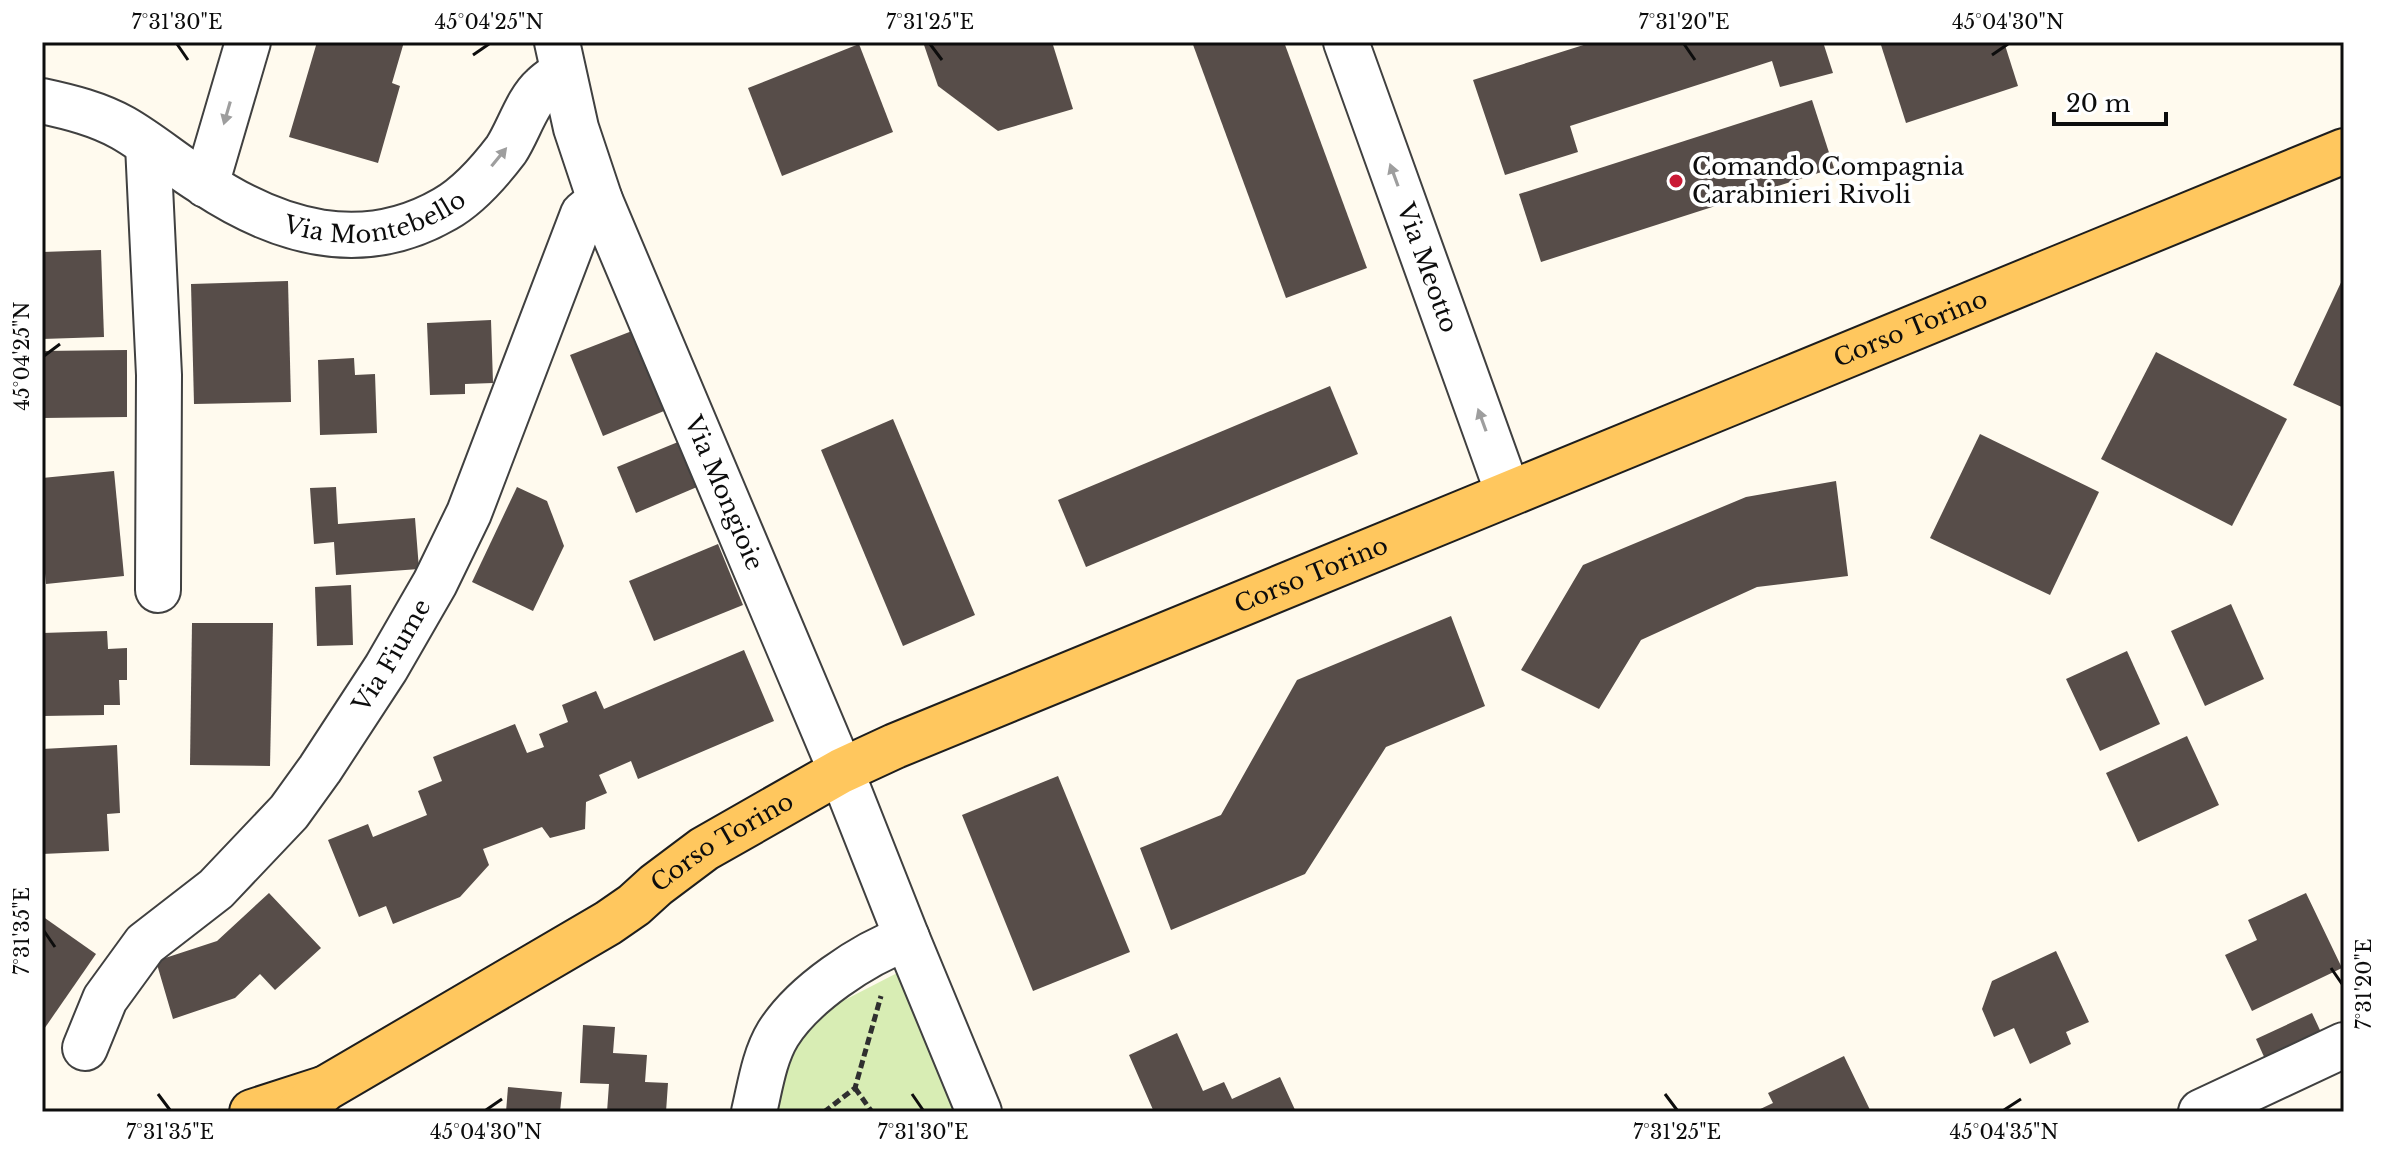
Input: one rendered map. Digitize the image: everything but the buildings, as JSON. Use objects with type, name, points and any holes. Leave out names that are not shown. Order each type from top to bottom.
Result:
[{"type":"main road","name":"Corso Torino","points":[[252,1112],[312,1100],[608,923],[704,849],[841,771],[895,746],[2344,151]]},
{"type":"street","points":[[206,185],[248,42]]},
{"type":"street","name":"Via Meotto","points":[[1346,42],[1508,493]]},
{"type":"street","name":"Via Montebello","points":[[42,101],[78,109],[122,128],[206,185],[250,210],[288,226],[327,235],[362,235],[405,226],[445,209],[478,182],[506,150],[560,57]]},
{"type":"street","name":"Via Mongioie","points":[[560,57],[576,128],[600,200],[841,771],[902,940],[979,1112]]},
{"type":"street","points":[[148,145],[159,375],[158,590]]},
{"type":"street","name":"Via Fiume","points":[[85,1048],[105,999],[145,944],[216,889],[289,812],[386,668],[435,583],[469,513],[583,214],[600,200]]},
{"type":"street","points":[[754,1112],[777,1036],[793,1014],[844,970],[902,940]]},
{"type":"street","points":[[2201,1112],[2344,1045]]},
{"type":"path","points":[[824,1112],[855,1088],[902,940]]},
{"type":"path","points":[[855,1088],[872,1112]]},
{"type":"green space","points":[[901,971],[962,1112],[773,1112],[780,1076],[809,1023],[833,1006]]},
{"type":"place","name":"Comando Compagnia Carabinieri Rivoli","points":[[1676,181]]}]
